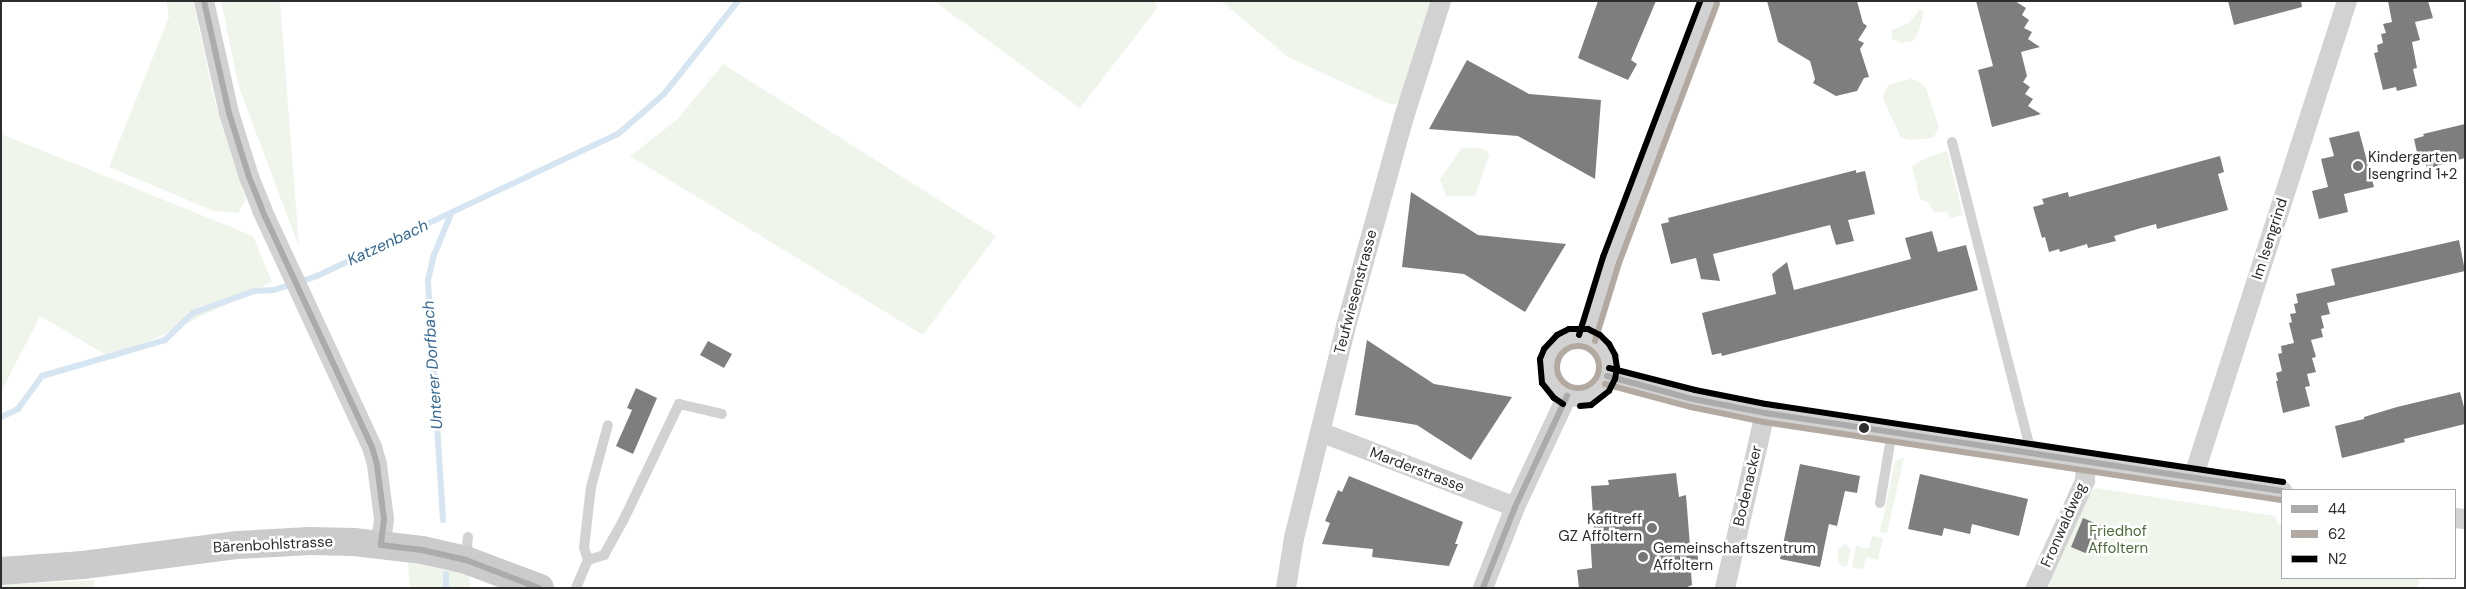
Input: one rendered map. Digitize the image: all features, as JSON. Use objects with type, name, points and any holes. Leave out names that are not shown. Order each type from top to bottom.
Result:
[{"type":"street","points":[[204,1],[221,83],[238,143],[262,210],[372,447],[378,465],[384,519],[381,545]]},
{"type":"street","name":"Teufwiesenstrasse","points":[[1286,588],[1294,538],[1346,326],[1404,117],[1441,1]]},
{"type":"street","points":[[1587,338],[1611,260],[1709,1]]},
{"type":"street","name":"Im Isengrind","points":[[2193,478],[2347,1]]},
{"type":"street","points":[[1578,337],[1587,338],[1595,342],[1607,357],[1607,376],[1603,385],[1587,397],[1568,396],[1554,386],[1548,370],[1548,362],[1556,347],[1562,342],[1578,337]]},
{"type":"street","points":[[1607,376],[1693,399],[1765,413],[2281,491]]},
{"type":"street","points":[[1483,588],[1515,507],[1568,396]]},
{"type":"street","name":"Bodenacker","points":[[1724,588],[1765,413]]},
{"type":"street","name":"Marderstrasse","points":[[1320,432],[1515,507]]},
{"type":"street","name":"Fronwaldweg","points":[[2036,588],[2085,481],[2086,461]]},
{"type":"street","name":"Bärenbohlstrasse","points":[[1,571],[84,565],[238,545],[310,541],[381,545],[422,550],[467,549],[540,588]]},
{"type":"lane","points":[[1952,142],[2031,453]]},
{"type":"lane","points":[[588,560],[604,555],[623,521],[679,404],[722,414]]},
{"type":"lane","points":[[576,588],[588,560],[584,548],[591,487],[608,425]]},
{"type":"lane","points":[[1880,503],[1892,432]]},
{"type":"green space","points":[[166,1],[193,1],[215,101],[246,199],[238,213],[214,211],[109,167],[169,17]]},
{"type":"green space","points":[[221,1],[280,1],[299,247],[239,87]]},
{"type":"green space","points":[[934,1],[1154,1],[1158,7],[1080,108]]},
{"type":"green space","points":[[1221,1],[1435,1],[1405,100],[1392,105],[1288,57]]},
{"type":"green space","points":[[1920,9],[1923,11],[1923,16],[1918,34],[1913,41],[1901,43],[1892,39],[1892,30],[1909,23]]},
{"type":"green space","points":[[723,64],[996,236],[923,335],[630,156],[677,120]]},
{"type":"green space","points":[[1910,79],[1918,81],[1926,88],[1939,128],[1933,138],[1911,140],[1901,138],[1885,103],[1883,96],[1888,85]]},
{"type":"green space","points":[[1,134],[253,236],[272,282],[113,359],[40,316],[1,392]]},
{"type":"green space","points":[[1462,148],[1480,148],[1487,151],[1489,156],[1475,196],[1446,196],[1440,179]]},
{"type":"green space","points":[[1947,151],[1963,215],[1951,218],[1947,212],[1934,212],[1927,201],[1920,200],[1912,166],[1928,157]]},
{"type":"green space","points":[[1904,457],[1887,533],[1880,532],[1895,461]]},
{"type":"green space","name":"Friedhof Affoltern","points":[[2096,488],[2275,516],[2278,524],[2281,524],[2281,579],[2420,579],[2418,588],[2044,588],[2089,494]]},
{"type":"green space","points":[[1872,536],[1883,538],[1878,560],[1866,557],[1863,570],[1852,567],[1856,546],[1869,549]]},
{"type":"green space","points":[[1845,544],[1851,549],[1847,566],[1843,567],[1838,563],[1838,549]]},
{"type":"green space","points":[[408,562],[469,575],[470,588],[410,588]]},
{"type":"green space","points":[[94,580],[95,588],[1,588],[1,585]]},
{"type":"building","points":[[1598,1],[1656,1],[1631,60],[1637,64],[1628,80],[1578,58]]},
{"type":"building","points":[[1767,1],[1857,1],[1863,23],[1867,26],[1858,40],[1864,43],[1860,49],[1869,77],[1864,78],[1857,91],[1836,96],[1813,83],[1815,79],[1810,61],[1778,42]]},
{"type":"building","points":[[1976,1],[2015,1],[2026,8],[2022,15],[2029,20],[2024,28],[2032,32],[2028,39],[2040,47],[2021,52],[2027,76],[2023,82],[2030,87],[2025,94],[2033,99],[2028,106],[2041,114],[1992,127],[1978,70],[1993,66]]},
{"type":"building","points":[[2228,1],[2301,1],[2302,7],[2234,25]]},
{"type":"building","points":[[2388,1],[2428,1],[2433,18],[2415,22],[2420,40],[2412,42],[2417,68],[2413,69],[2417,86],[2397,91],[2396,87],[2383,90],[2374,53],[2378,52],[2377,45],[2383,43],[2381,34],[2386,33],[2383,24],[2392,22]]},
{"type":"building","points":[[1467,60],[1529,94],[1601,100],[1595,179],[1518,136],[1429,129]]},
{"type":"building","points":[[2465,124],[2465,158],[2427,169],[2424,156],[2418,157],[2414,139],[2424,136],[2423,134]]},
{"type":"building","name":"Kindergarten Isengrind 1+2","points":[[2359,131],[2374,187],[2344,194],[2348,212],[2319,219],[2312,191],[2328,187],[2321,159],[2334,156],[2329,138]]},
{"type":"building","points":[[2220,156],[2224,172],[2218,174],[2228,210],[2157,229],[2156,224],[2141,228],[2114,236],[2116,241],[2088,248],[2087,244],[2060,252],[2059,249],[2049,252],[2045,237],[2042,238],[2033,207],[2044,204],[2042,199],[2068,192],[2069,197]]},
{"type":"building","points":[[1856,170],[1856,173],[1865,171],[1875,214],[1848,220],[1854,241],[1836,245],[1830,225],[1713,254],[1720,281],[1701,279],[1696,258],[1671,264],[1661,224],[1669,222],[1668,218]]},
{"type":"building","points":[[1411,192],[1478,235],[1566,244],[1525,312],[1464,274],[1402,267]]},
{"type":"building","points":[[1932,231],[1938,252],[1966,245],[1978,290],[1722,356],[1721,353],[1712,355],[1702,313],[1776,294],[1772,274],[1787,262],[1794,290],[1911,259],[1905,238]]},
{"type":"building","points":[[2459,240],[2465,271],[2327,303],[2330,314],[2321,316],[2324,328],[2321,329],[2323,337],[2311,340],[2316,357],[2312,358],[2316,372],[2307,374],[2310,386],[2305,387],[2310,406],[2283,413],[2276,381],[2278,381],[2276,373],[2282,371],[2278,354],[2282,353],[2281,346],[2294,343],[2289,323],[2292,322],[2290,314],[2296,313],[2294,304],[2298,303],[2296,294],[2335,285],[2331,269]]},
{"type":"building","points":[[1367,340],[1434,384],[1512,397],[1471,460],[1417,425],[1355,415]]},
{"type":"building","points":[[708,341],[732,354],[724,368],[700,355]]},
{"type":"building","points":[[636,388],[657,398],[633,454],[616,446],[632,410],[627,408]]},
{"type":"building","points":[[2460,392],[2465,411],[2465,424],[2404,439],[2405,442],[2342,458],[2335,426],[2364,419],[2364,417],[2397,407]]},
{"type":"building","points":[[1800,464],[1860,476],[1857,493],[1845,491],[1837,526],[1829,524],[1820,567],[1780,559]]},
{"type":"building","points":[[1676,473],[1679,497],[1686,495],[1690,546],[1697,546],[1699,570],[1691,571],[1692,585],[1685,588],[1579,588],[1577,570],[1592,568],[1590,532],[1594,531],[1591,486],[1609,485],[1608,480]]},
{"type":"building","points":[[1920,474],[2028,499],[2019,536],[1972,524],[1970,534],[1944,528],[1942,536],[1908,529]]},
{"type":"building","points":[[1349,476],[1463,522],[1455,544],[1458,544],[1449,566],[1372,557],[1373,549],[1322,544],[1330,523],[1325,521],[1338,490],[1342,492]]},
{"type":"building","points":[[2083,518],[2102,526],[2090,555],[2071,547]]},
{"type":"waterway","name":"Katzenbach","points":[[1,417],[18,409],[42,376],[165,340],[193,313],[254,291],[274,290],[317,276],[618,134],[664,94],[738,1]]},
{"type":"waterway","name":"Unterer Dorfbach","points":[[443,520],[428,280],[434,255],[451,214]]},
{"type":"waterway","name":"Unterer Dorfbach","points":[[446,574],[446,588]]},
{"type":"transit line","name":"44","points":[[204,1],[229,113],[249,177],[262,210],[372,447],[377,465],[384,519],[381,545]]},
{"type":"transit line","name":"N2","points":[[1579,335],[1603,257],[1700,1]]},
{"type":"transit line","name":"62","points":[[1595,341],[1619,263],[1717,4]]},
{"type":"transit line","name":"N2","points":[[1563,404],[1554,398],[1542,383],[1540,359],[1544,349],[1557,335],[1569,329],[1588,329],[1600,335],[1609,344],[1615,355],[1617,368],[1615,379],[1609,391],[1591,405],[1580,406]]},
{"type":"transit line","name":"62","points":[[1578,346],[1593,352],[1599,367],[1593,382],[1578,388],[1563,382],[1557,367],[1563,352],[1578,346]]},
{"type":"transit line","name":"N2","points":[[1609,368],[1695,390],[1766,404],[2283,482]]},
{"type":"transit line","name":"44","points":[[1607,376],[1693,399],[1765,413],[2281,491]]},
{"type":"transit line","name":"62","points":[[1605,384],[1691,407],[1764,422],[2281,500]]},
{"type":"transit line","name":"44","points":[[1483,588],[1515,507],[1567,396]]},
{"type":"transit line","name":"44","points":[[381,545],[422,550],[466,560],[539,588]]},
{"type":"place","name":"Kindergarten Isengrind 1+2","points":[[2358,166]]},
{"type":"place","name":"Kafitreff GZ Affoltern","points":[[1652,528]]},
{"type":"place","name":"Gemeinschaftszentrum Affoltern","points":[[1643,557]]}]
